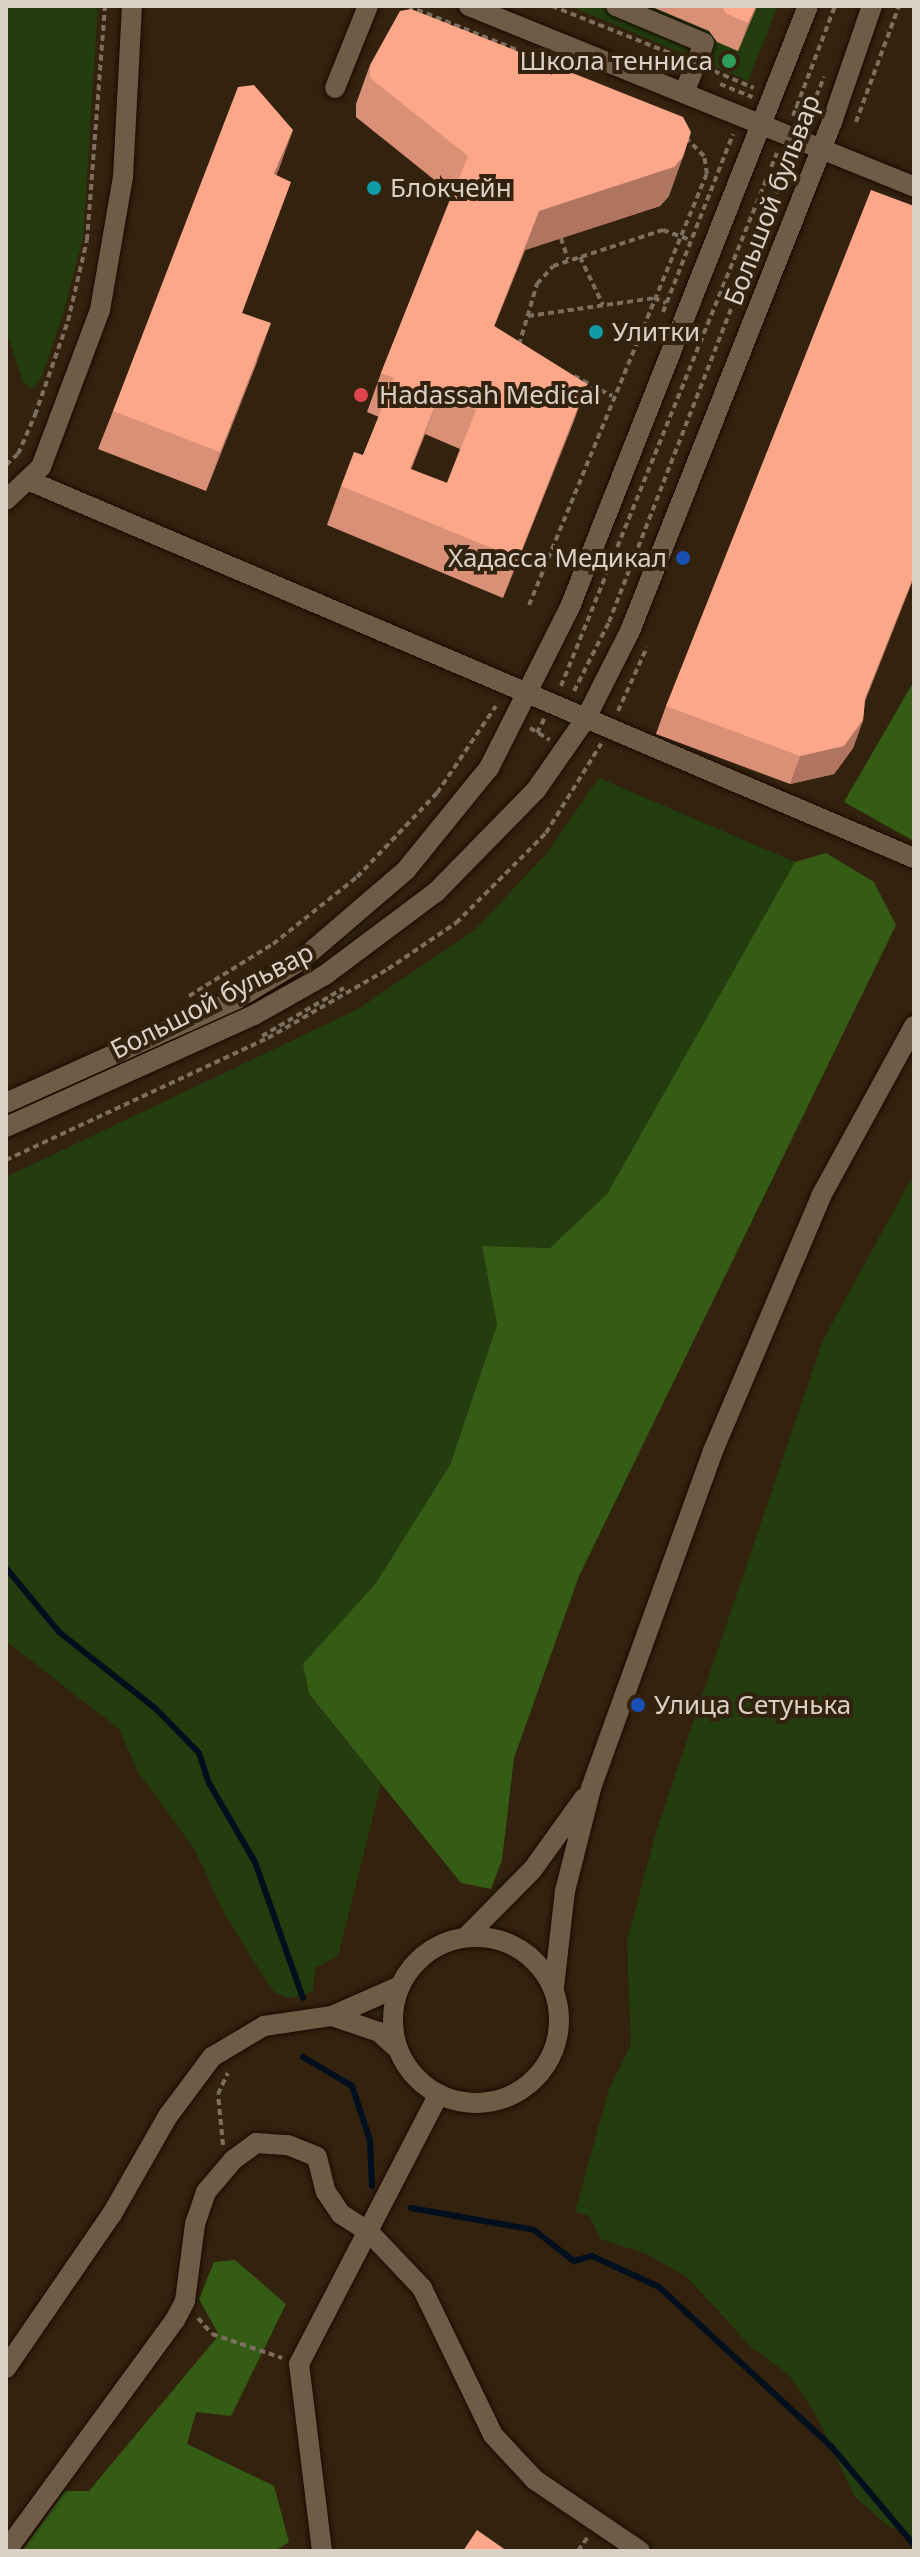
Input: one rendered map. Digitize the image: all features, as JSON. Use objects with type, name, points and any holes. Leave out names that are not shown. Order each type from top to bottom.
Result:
[{"type":"street","points":[[6,500],[30,481],[62,420],[100,310],[115,241],[132,6]]},
{"type":"street","points":[[335,88],[368,6]]},
{"type":"street","points":[[469,6],[750,120],[797,132],[822,149],[914,187]]},
{"type":"street","points":[[616,6],[704,43],[684,93]]},
{"type":"street","name":"Большой бульвар","points":[[6,1103],[237,999],[300,961],[357,917],[406,870],[489,768],[542,668],[750,120],[762,91],[808,6]]},
{"type":"street","name":"Большой бульвар","points":[[6,1127],[254,1015],[325,975],[436,892],[485,847],[566,751],[599,695],[630,631],[822,149],[872,6]]},
{"type":"street","points":[[30,481],[914,858]]},
{"type":"street","points":[[332,2016],[379,2032],[398,2049],[421,2083],[439,2094],[488,2102],[533,2081],[558,2037],[554,1987],[565,1891],[591,1788],[772,1303],[828,1184],[914,1026]]},
{"type":"street","points":[[398,2049],[393,2017],[400,1986],[421,1957],[466,1937],[533,1869],[591,1788]]},
{"type":"street","points":[[466,1937],[494,1938],[519,1948],[554,1987]]},
{"type":"street","points":[[6,2368],[112,2214],[168,2116],[212,2057],[264,2026],[332,2016],[400,1986]]},
{"type":"street","points":[[322,2551],[299,2364],[370,2233],[439,2094]]},
{"type":"street","points":[[6,2551],[185,2301],[199,2214],[206,2192],[233,2160],[256,2143],[288,2145],[317,2157],[326,2192],[341,2214],[370,2233],[422,2288],[493,2435],[535,2480],[640,2551]]},
{"type":"path","points":[[6,465],[18,454],[35,415],[68,321],[87,240],[105,6]]},
{"type":"path","points":[[112,33],[114,6]]},
{"type":"path","points":[[552,6],[832,122]]},
{"type":"path","points":[[577,685],[609,622],[797,132],[797,107],[835,6]]},
{"type":"path","points":[[661,317],[691,240],[762,91],[758,72]]},
{"type":"path","points":[[565,679],[797,132]]},
{"type":"path","points":[[529,605],[707,174],[704,156],[693,141],[678,135]]},
{"type":"path","points":[[6,474],[23,456],[74,322],[99,205]]},
{"type":"path","points":[[519,347],[537,284],[553,266],[663,230],[691,240]]},
{"type":"path","points":[[561,238],[569,260]]},
{"type":"path","points":[[580,257],[603,305]]},
{"type":"path","points":[[528,316],[654,298],[666,303]]},
{"type":"path","points":[[503,346],[519,347],[532,354]]},
{"type":"path","points":[[572,375],[613,397]]},
{"type":"path","points":[[542,668],[621,705]]},
{"type":"path","points":[[182,1000],[273,944],[357,877],[437,793],[509,686]]},
{"type":"path","points":[[496,706],[589,765]]},
{"type":"path","points":[[229,2070],[218,2094],[219,2138],[233,2160]]},
{"type":"path","points":[[185,2301],[212,2334],[299,2364]]},
{"type":"green space","points":[[6,6],[98,6],[83,237],[62,318],[40,381],[32,389],[23,382],[6,330]]},
{"type":"green space","name":"Школа тенниса","points":[[570,6],[778,6],[748,81]]},
{"type":"green space","points":[[914,681],[914,841],[844,802]]},
{"type":"green space","points":[[599,778],[795,862],[607,1194],[550,1248],[482,1246],[497,1325],[450,1465],[376,1583],[303,1664],[309,1695],[381,1784],[338,1956],[315,1968],[313,1992],[291,1998],[275,1993],[260,1971],[224,1913],[195,1850],[138,1772],[120,1730],[6,1641],[6,1177],[358,1009],[476,929],[546,854]]},
{"type":"green space","points":[[826,853],[874,882],[896,925],[579,1576],[514,1758],[502,1860],[491,1889],[461,1883],[309,1694],[303,1664],[376,1583],[450,1465],[497,1325],[482,1246],[550,1248],[607,1194],[795,862]]},
{"type":"green space","points":[[914,1174],[914,2537],[888,2526],[855,2497],[815,2413],[789,2375],[752,2348],[687,2277],[647,2254],[600,2239],[590,2216],[575,2212],[609,2089],[631,2044],[627,1941],[656,1832],[823,1340]]},
{"type":"green space","points":[[235,2260],[286,2304],[231,2416],[196,2412],[187,2444],[274,2486],[289,2542],[275,2551],[22,2551],[65,2491],[89,2491],[219,2335],[199,2299],[214,2262]]},
{"type":"building","points":[[721,6],[756,6],[748,23],[727,14]]},
{"type":"building","points":[[411,9],[683,117],[691,132],[683,157],[674,167],[539,211],[494,326],[587,384],[518,559],[341,486],[354,452],[363,455],[394,378],[381,373],[468,156],[370,78],[370,65],[400,11]],"holes":[[[439,396],[476,410],[447,483],[410,469]]]},
{"type":"building","points":[[254,85],[293,130],[274,174],[291,182],[242,313],[271,323],[220,452],[113,411],[238,87]]},
{"type":"building","points":[[871,190],[914,206],[914,575],[865,698],[863,720],[844,746],[800,756],[666,706]]},
{"type":"building","points":[[477,2530],[507,2551],[463,2551]]},
{"type":"waterway","points":[[6,1568],[59,1632],[155,1708],[199,1753],[209,1783],[255,1862],[303,1998]]},
{"type":"waterway","points":[[303,2057],[352,2086],[370,2140],[372,2186]]},
{"type":"waterway","points":[[411,2208],[534,2230],[574,2261],[592,2256],[659,2287],[831,2446],[914,2545]]},
{"type":"place","name":"Школа тенниса","points":[[729,61]]},
{"type":"place","name":"Блокчейн","points":[[374,188]]},
{"type":"place","name":"Улитки","points":[[596,332]]},
{"type":"place","name":"Hadassah Medical","points":[[361,395]]},
{"type":"place","name":"Хадасса Медикал","points":[[683,558]]},
{"type":"place","name":"Улица Сетунька","points":[[638,1705]]}]
